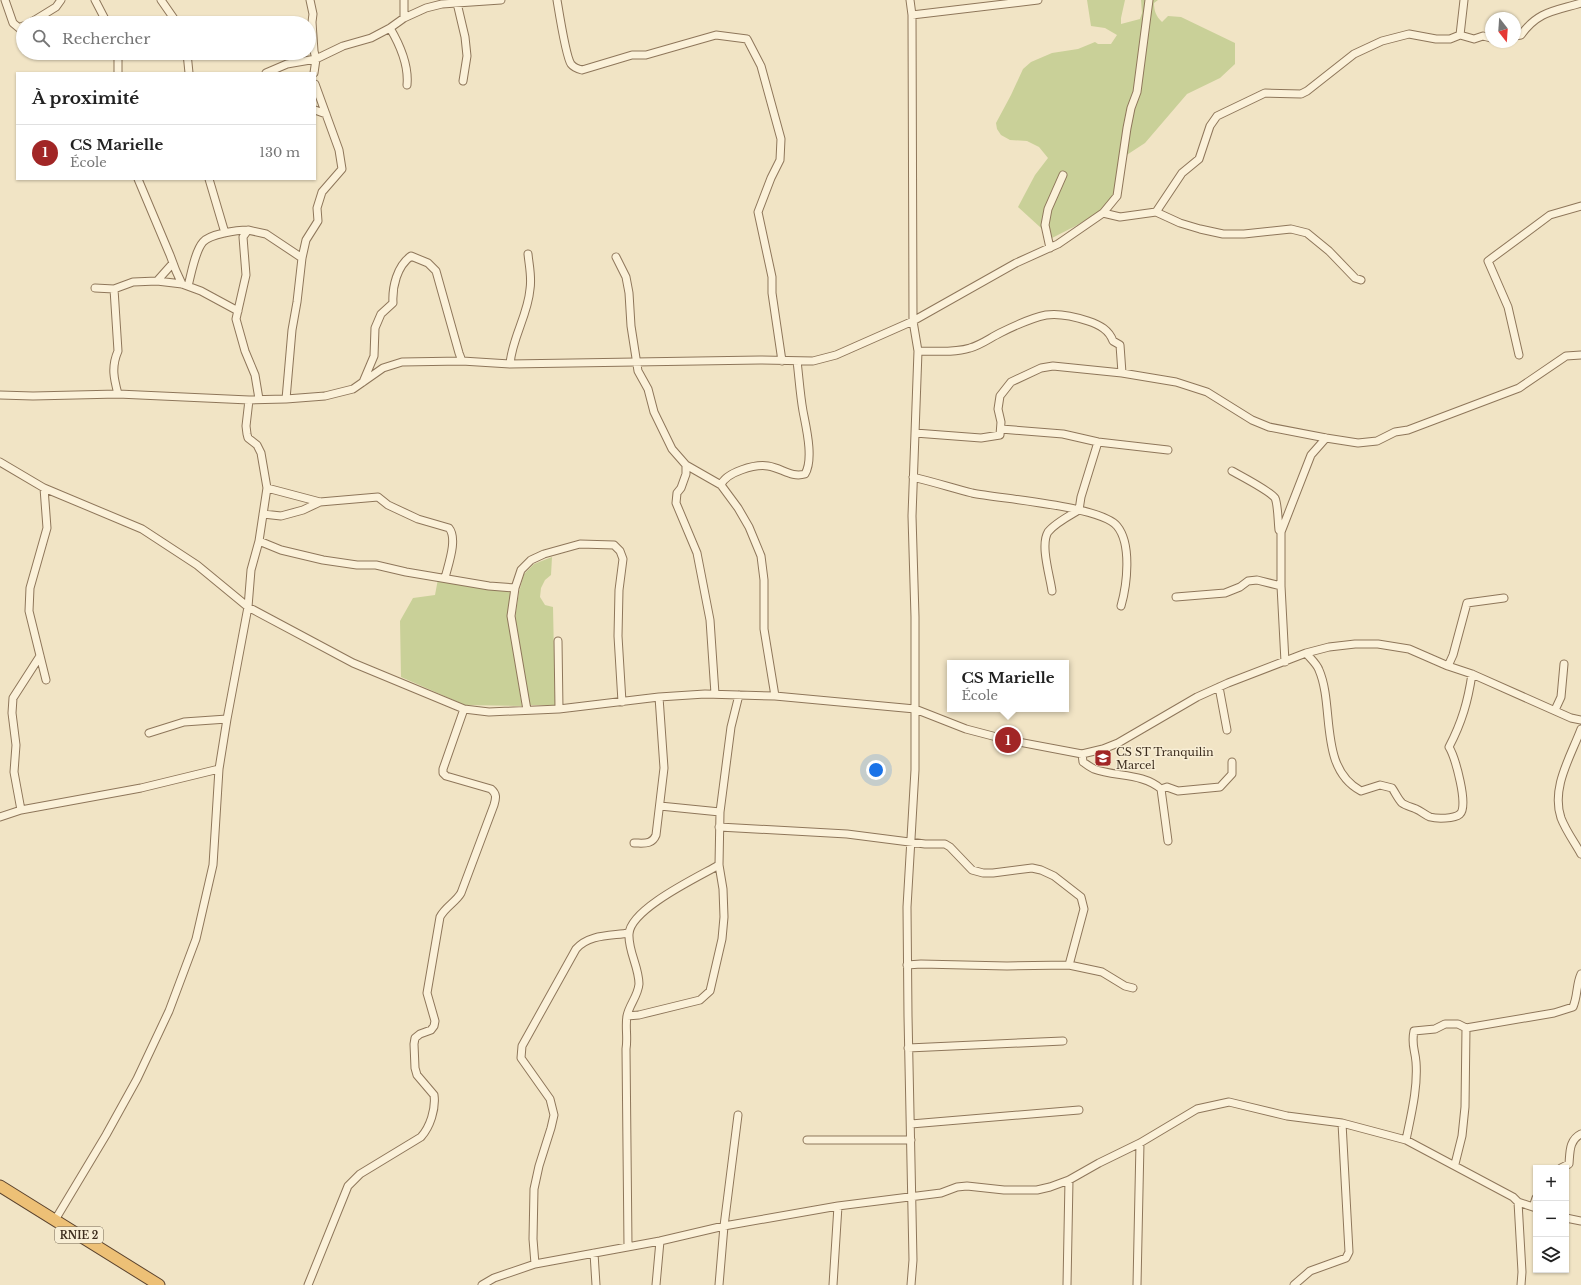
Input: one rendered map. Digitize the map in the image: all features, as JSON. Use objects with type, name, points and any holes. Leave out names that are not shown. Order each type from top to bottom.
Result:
[{"type":"highway","name":"RNIE 2","points":[[0,1186],[159,1285]]},
{"type":"street","points":[[5,0],[13,23],[16,26]]},
{"type":"street","points":[[41,16],[56,7],[61,0]]},
{"type":"street","points":[[95,0],[103,16]]},
{"type":"street","points":[[161,0],[172,16]]},
{"type":"street","points":[[310,0],[312,16]]},
{"type":"street","points":[[404,0],[404,18]]},
{"type":"street","points":[[316,59],[343,46],[371,38],[390,28],[404,18],[426,8],[442,4],[501,0]]},
{"type":"street","points":[[557,0],[567,52],[571,64],[582,70],[632,55],[646,55],[716,35],[747,39],[761,66],[781,139],[780,160],[771,178],[758,212],[772,277],[772,293],[782,361]]},
{"type":"street","points":[[910,0],[912,14],[913,321],[918,351],[912,516],[915,617],[915,770],[907,907],[908,1048],[911,1124],[913,1260],[911,1285]]},
{"type":"street","points":[[912,14],[1038,0]]},
{"type":"street","points":[[0,395],[33,396],[118,394],[249,400],[286,399],[325,396],[352,389],[383,368],[402,362],[462,361],[510,364],[797,361],[813,360],[836,355],[913,321],[964,294],[989,278],[1037,253],[1058,244],[1103,213],[1117,196],[1127,128],[1131,108],[1137,92],[1149,0]]},
{"type":"street","points":[[1460,35],[1464,0]]},
{"type":"street","points":[[458,3],[465,37],[467,56],[464,81]]},
{"type":"street","points":[[1521,35],[1526,27],[1547,12],[1581,3]]},
{"type":"street","points":[[390,28],[400,46],[407,85]]},
{"type":"street","points":[[1156,212],[1182,173],[1198,159],[1210,126],[1217,116],[1265,93],[1301,94],[1307,91],[1354,54],[1382,41],[1409,34],[1436,39],[1450,39],[1460,35],[1474,39],[1482,36],[1485,37]]},
{"type":"street","points":[[118,60],[118,72]]},
{"type":"street","points":[[188,60],[189,72]]},
{"type":"street","points":[[268,72],[287,64],[310,60]]},
{"type":"street","points":[[314,72],[316,60]]},
{"type":"street","points":[[286,399],[292,330],[306,240],[318,221],[317,208],[322,192],[342,169],[339,150],[316,87]]},
{"type":"street","points":[[316,110],[326,114]]},
{"type":"street","points":[[1050,248],[1045,225],[1048,209],[1063,175]]},
{"type":"street","points":[[138,180],[172,263],[185,285]]},
{"type":"street","points":[[209,180],[225,233]]},
{"type":"street","points":[[1519,355],[1508,307],[1488,261],[1550,215],[1581,206]]},
{"type":"street","points":[[1103,213],[1120,217],[1156,212],[1180,223],[1223,234],[1244,234],[1291,229],[1307,233],[1329,251],[1355,278],[1361,280]]},
{"type":"street","points":[[185,285],[199,248],[203,242],[236,230],[248,230],[266,234],[302,258]]},
{"type":"street","points":[[248,230],[243,237],[246,275],[236,319],[237,326],[255,375],[260,400]]},
{"type":"street","points":[[510,364],[513,342],[524,315],[530,288],[528,254]]},
{"type":"street","points":[[363,382],[374,356],[375,328],[382,314],[393,303],[392,292],[398,276],[405,260],[411,256],[428,263],[436,271],[462,361]]},
{"type":"street","points":[[616,257],[626,277],[629,293],[630,326],[638,372],[648,389],[654,412],[672,449],[686,465],[721,485],[738,508],[749,527],[761,556],[764,580],[764,629],[775,696]]},
{"type":"street","points":[[157,281],[172,263]]},
{"type":"street","points":[[95,288],[114,290],[133,282],[157,281],[185,285],[201,291],[238,311]]},
{"type":"street","points":[[114,290],[118,351],[114,359],[113,370],[118,394]]},
{"type":"street","points":[[918,351],[968,349],[978,346],[1001,333],[1026,322],[1046,315],[1055,315],[1080,318],[1099,325],[1110,334],[1113,341],[1120,345],[1122,373]]},
{"type":"street","points":[[915,433],[981,438],[1000,435],[1001,429],[998,408],[1000,396],[1011,382],[1041,368],[1053,366],[1122,373],[1176,382],[1207,392],[1252,420],[1269,428],[1358,443],[1377,441],[1396,432],[1408,430],[1519,388],[1566,356],[1581,355]]},
{"type":"street","points":[[721,485],[723,480],[727,477],[749,468],[767,466],[793,475],[799,476],[805,474],[808,468],[809,440],[803,411],[797,361]]},
{"type":"street","points":[[55,1220],[138,1079],[169,1011],[196,939],[213,865],[220,769],[227,719],[248,607],[251,570],[259,541],[267,488],[261,453],[257,445],[248,438],[247,434],[246,426],[249,400]]},
{"type":"street","points":[[1001,429],[1063,434],[1098,442],[1168,450]]},
{"type":"street","points":[[1285,662],[1281,586],[1281,532],[1311,455],[1326,438]]},
{"type":"street","points":[[1052,591],[1045,551],[1048,533],[1056,525],[1079,510],[1081,497],[1098,442]]},
{"type":"street","points":[[0,462],[44,488],[142,529],[197,566],[248,607],[353,663],[464,709],[489,712],[559,709],[659,697],[715,694],[775,696],[915,709],[966,729],[1008,740],[1082,754],[1103,749],[1118,743],[1186,703],[1219,687],[1306,653],[1329,647],[1355,644],[1378,644],[1409,649],[1581,720]]},
{"type":"street","points":[[686,465],[686,474],[681,488],[677,493],[676,503],[697,554],[710,620],[715,694]]},
{"type":"street","points":[[1232,471],[1256,486],[1269,491],[1275,499],[1279,530],[1281,532]]},
{"type":"street","points":[[913,477],[972,493],[1079,510],[1101,516],[1117,525],[1124,541],[1127,563],[1124,597],[1121,606]]},
{"type":"street","points":[[44,488],[47,528],[30,588],[29,611],[46,680]]},
{"type":"street","points":[[267,488],[320,502],[378,497],[388,505],[418,519],[449,528],[452,532],[453,538],[450,557],[444,578]]},
{"type":"street","points":[[263,514],[281,516],[303,510],[320,502]]},
{"type":"street","points":[[259,541],[281,550],[323,560],[357,565],[376,564],[406,572],[489,586],[515,588]]},
{"type":"street","points":[[527,710],[511,616],[515,588],[521,570],[531,560],[544,554],[580,544],[614,545],[620,551],[623,559],[619,590],[618,636],[622,702]]},
{"type":"street","points":[[1176,597],[1225,593],[1240,587],[1248,581],[1257,580],[1281,586]]},
{"type":"street","points":[[1448,666],[1453,655],[1467,603],[1504,598]]},
{"type":"street","points":[[558,641],[559,709]]},
{"type":"street","points":[[1306,653],[1319,669],[1325,694],[1332,746],[1337,763],[1344,777],[1353,787],[1361,791],[1380,786],[1392,788],[1403,803],[1437,818],[1454,817],[1460,814],[1463,809],[1458,773],[1453,754],[1449,747],[1468,701],[1472,674]]},
{"type":"street","points":[[21,810],[14,772],[16,745],[12,713],[13,698],[40,656]]},
{"type":"street","points":[[1555,710],[1561,697],[1564,664]]},
{"type":"street","points":[[1219,687],[1227,730]]},
{"type":"street","points":[[627,1016],[639,1015],[700,1000],[710,991],[722,939],[724,917],[723,889],[719,865],[720,812],[731,727],[739,695]]},
{"type":"street","points":[[634,844],[649,843],[654,840],[660,806],[664,768],[659,697]]},
{"type":"street","points":[[308,1285],[320,1252],[348,1186],[360,1174],[421,1137],[427,1131],[434,1109],[434,1095],[417,1075],[415,1068],[414,1044],[416,1038],[420,1034],[430,1030],[434,1026],[427,993],[440,917],[461,893],[496,796],[491,789],[446,776],[444,773],[443,769],[464,709]]},
{"type":"street","points":[[149,733],[184,722],[227,719]]},
{"type":"street","points":[[1581,729],[1559,785],[1557,802],[1562,819],[1581,854]]},
{"type":"street","points":[[1082,754],[1083,762],[1093,768],[1154,783],[1161,789],[1168,841]]},
{"type":"street","points":[[1161,789],[1167,787],[1178,792],[1220,787],[1232,774],[1232,762]]},
{"type":"street","points":[[0,817],[21,810],[141,788],[220,769]]},
{"type":"street","points":[[660,806],[720,812]]},
{"type":"street","points":[[719,826],[847,834],[910,842],[945,844],[950,847],[972,870],[983,873],[1032,868],[1041,870],[1054,876],[1081,897],[1084,908],[1069,966]]},
{"type":"street","points":[[628,1246],[627,1016],[638,992],[639,985],[638,975],[630,948],[629,933],[635,919],[653,902],[719,865]]},
{"type":"street","points":[[535,1264],[532,1239],[534,1189],[554,1115],[550,1099],[521,1058],[522,1046],[576,949],[582,942],[591,938],[629,933]]},
{"type":"street","points":[[907,965],[1069,966],[1102,972],[1125,986],[1133,988]]},
{"type":"street","points":[[1406,1140],[1414,1101],[1416,1062],[1412,1042],[1414,1031],[1435,1028],[1445,1024],[1458,1024],[1466,1028],[1554,1013],[1573,1007],[1577,997],[1581,974]]},
{"type":"street","points":[[1455,1164],[1462,1136],[1465,1107],[1466,1028]]},
{"type":"street","points":[[908,1048],[1063,1041]]},
{"type":"street","points":[[482,1285],[494,1278],[535,1264],[724,1226],[838,1206],[911,1198],[943,1193],[957,1187],[967,1186],[1004,1190],[1037,1190],[1050,1187],[1069,1180],[1099,1163],[1140,1143],[1198,1109],[1229,1102],[1287,1116],[1342,1123],[1406,1140],[1455,1164],[1513,1197],[1518,1202],[1533,1208]]},
{"type":"street","points":[[911,1124],[1079,1110]]},
{"type":"street","points":[[719,1285],[724,1226],[738,1115]]},
{"type":"street","points":[[1294,1285],[1310,1270],[1346,1258],[1349,1252],[1342,1123]]},
{"type":"street","points":[[1567,1165],[1569,1164],[1570,1147],[1576,1137],[1581,1134]]},
{"type":"street","points":[[807,1140],[911,1140]]},
{"type":"street","points":[[1137,1285],[1140,1143]]},
{"type":"street","points":[[1067,1285],[1069,1180]]},
{"type":"street","points":[[1518,1202],[1522,1272],[1521,1285]]},
{"type":"street","points":[[833,1285],[838,1206]]},
{"type":"street","points":[[1569,1218],[1581,1220]]},
{"type":"street","points":[[656,1285],[660,1240]]},
{"type":"street","points":[[594,1253],[596,1285]]},
{"type":"green space","points":[[1087,0],[1125,0],[1121,24],[1140,19],[1142,13],[1141,0],[1158,0],[1154,3],[1154,8],[1162,22],[1168,16],[1181,17],[1235,43],[1235,64],[1220,78],[1187,94],[1145,143],[1119,160],[1117,187],[1112,198],[1105,206],[1079,224],[1052,238],[1018,207],[1035,175],[1048,158],[1039,147],[1027,141],[1010,140],[1001,135],[997,129],[996,123],[1023,69],[1031,62],[1052,53],[1078,49],[1095,42],[1098,44],[1111,44],[1117,35],[1105,28],[1091,26]]},
{"type":"green space","points":[[552,557],[551,575],[545,580],[541,588],[540,597],[545,605],[553,607],[555,705],[530,705],[515,618],[519,592],[524,574],[534,564]]},
{"type":"green space","points":[[438,579],[512,592],[509,624],[522,706],[465,705],[401,677],[400,621],[413,598],[435,595]]},
{"type":"place","name":"CS Marielle","points":[[1008,740]]},
{"type":"place","name":"CS ST Tranquilin Marcel","points":[[1103,758]]}]
